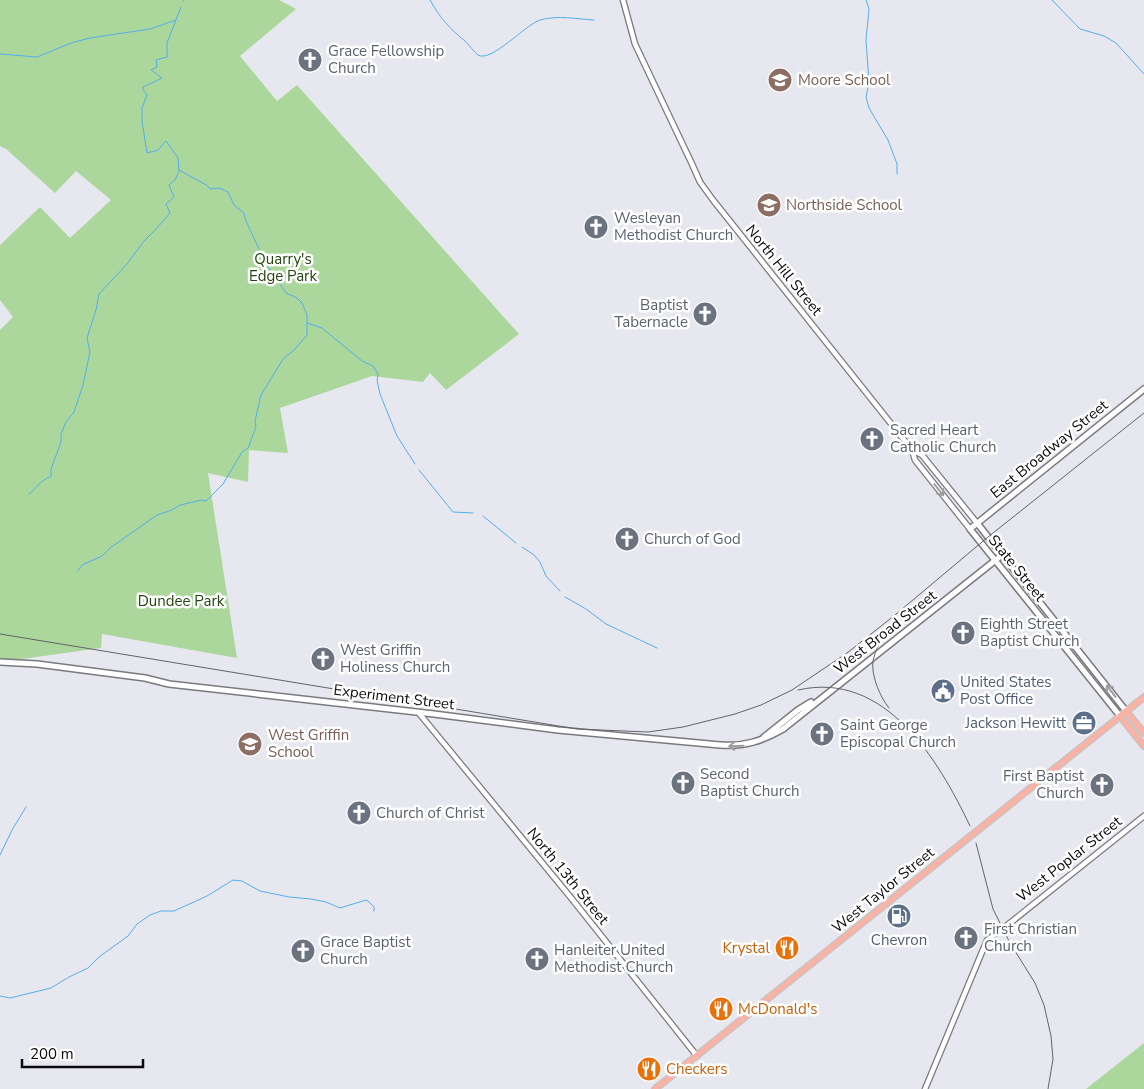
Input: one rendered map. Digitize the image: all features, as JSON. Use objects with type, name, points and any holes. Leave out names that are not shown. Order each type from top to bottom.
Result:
[{"type":"main road","name":"East Broadway Street","points":[[970,529],[1144,389]]},
{"type":"main road","points":[[977,523],[1144,733]]},
{"type":"main road","name":"State Street","points":[[970,529],[1144,746]]},
{"type":"main road","name":"West Broad Street","points":[[783,729],[1002,555]]},
{"type":"main road","name":"Experiment Street","points":[[0,662],[37,664],[145,678],[169,684],[558,730],[732,746],[758,742],[783,729]]},
{"type":"main road","points":[[758,742],[798,710],[831,690]]},
{"type":"main road","name":"West Taylor Street","points":[[655,1089],[1144,697]]},
{"type":"street","name":"North Hill Street","points":[[623,0],[636,44],[700,182],[912,450],[922,455],[977,523]]},
{"type":"street","name":"State Street","points":[[912,450],[915,460],[970,529]]},
{"type":"street","name":"North 13th Street","points":[[418,712],[572,899],[697,1056]]},
{"type":"street","name":"West Poplar Street","points":[[925,1089],[987,940],[1144,816]]},
{"type":"green space","name":"Quarry's Edge Park","points":[[0,0],[279,0],[296,9],[240,56],[277,101],[297,85],[519,334],[446,390],[430,373],[423,382],[372,376],[280,408],[288,453],[249,450],[248,482],[208,473],[237,658],[102,634],[101,648],[0,662],[0,330],[13,317],[0,300],[0,245],[40,207],[70,238],[111,200],[76,171],[55,193],[6,149],[0,146]]},
{"type":"green space","points":[[1144,1043],[1144,1089],[1086,1089]]},
{"type":"waterway","points":[[430,0],[450,27],[478,55],[484,56],[499,49],[540,20],[561,18],[594,20]]},
{"type":"waterway","points":[[866,0],[869,9],[866,40],[869,83],[866,97],[869,108],[888,140],[897,164],[897,174]]},
{"type":"waterway","points":[[1052,0],[1080,29],[1104,36],[1116,43],[1144,74]]},
{"type":"waterway","points":[[179,170],[178,158],[166,141],[158,150],[147,153],[142,108],[147,95],[143,87],[162,78],[151,70],[157,67],[156,60],[167,57],[167,43],[181,7]]},
{"type":"waterway","points":[[0,54],[37,57],[71,43],[90,38],[150,29],[176,20]]},
{"type":"waterway","points":[[78,571],[82,565],[102,556],[110,548],[157,515],[180,505],[202,500],[206,501],[223,484],[242,452],[248,448],[256,427],[255,421],[261,395],[283,359],[307,335],[307,315],[302,303],[297,298],[286,293],[266,264],[244,213],[234,205],[228,192],[219,188],[210,189],[208,186],[179,170]]},
{"type":"waterway","points":[[29,494],[42,482],[51,477],[51,469],[61,442],[61,434],[66,422],[74,412],[83,385],[90,352],[87,338],[99,294],[170,213],[166,204],[174,197],[169,185],[175,180],[179,171]]},
{"type":"waterway","points":[[307,323],[322,328],[362,361],[373,366],[378,374],[377,380],[380,394],[397,436],[415,464]]},
{"type":"waterway","points":[[419,470],[453,512],[473,513]]},
{"type":"waterway","points":[[483,516],[516,543]]},
{"type":"waterway","points":[[522,547],[534,555],[540,562],[546,576],[560,591]]},
{"type":"waterway","points":[[565,597],[586,609],[606,624],[657,648]]},
{"type":"waterway","points":[[0,855],[26,807]]},
{"type":"waterway","points":[[0,996],[10,998],[51,988],[88,968],[99,957],[128,936],[137,924],[150,915],[161,911],[174,911],[207,896],[233,880],[242,881],[260,891],[326,902],[340,908],[366,900],[374,907],[374,911]]},
{"type":"railway","points":[[0,634],[577,729],[648,732],[683,727],[735,714],[761,705],[792,690],[847,653],[988,537],[1144,413]]},
{"type":"railway","points":[[889,708],[876,684],[873,663],[879,644],[892,622]]},
{"type":"railway","points":[[798,690],[829,687],[857,693],[882,707],[905,725],[942,774],[970,826]]},
{"type":"railway","points":[[976,843],[993,909],[1010,943],[1035,983],[1044,1005],[1051,1036],[1053,1059],[1048,1089]]},
{"type":"place","name":"Grace Fellowship Church","points":[[310,60]]},
{"type":"place","name":"Moore School","points":[[780,80]]},
{"type":"place","name":"Northside School","points":[[769,205]]},
{"type":"place","name":"Wesleyan Methodist Church","points":[[596,227]]},
{"type":"place","name":"Baptist Tabernacle","points":[[705,314]]},
{"type":"place","name":"Sacred Heart Catholic Church","points":[[872,439]]},
{"type":"place","name":"Church of God","points":[[627,539]]},
{"type":"place","name":"Eighth Street Baptist Church","points":[[963,633]]},
{"type":"place","name":"West Griffin Holiness Church","points":[[323,659]]},
{"type":"place","name":"United States Post Office","points":[[943,691]]},
{"type":"place","name":"Jackson Hewitt","points":[[1084,723]]},
{"type":"place","name":"Saint George Episcopal Church","points":[[822,734]]},
{"type":"place","name":"West Griffin School","points":[[250,744]]},
{"type":"place","name":"Second Baptist Church","points":[[683,783]]},
{"type":"place","name":"First Baptist Church","points":[[1102,785]]},
{"type":"place","name":"Church of Christ","points":[[359,813]]},
{"type":"place","name":"Chevron","points":[[899,916]]},
{"type":"place","name":"First Christian Church","points":[[966,938]]},
{"type":"place","name":"Krystal","points":[[787,948]]},
{"type":"place","name":"Grace Baptist Church","points":[[303,951]]},
{"type":"place","name":"Hanleiter United Methodist Church","points":[[537,959]]},
{"type":"place","name":"McDonald's","points":[[721,1009]]},
{"type":"place","name":"Checkers","points":[[649,1069]]},
{"type":"park label","name":"Dundee Park","points":[[181,601]]}]
